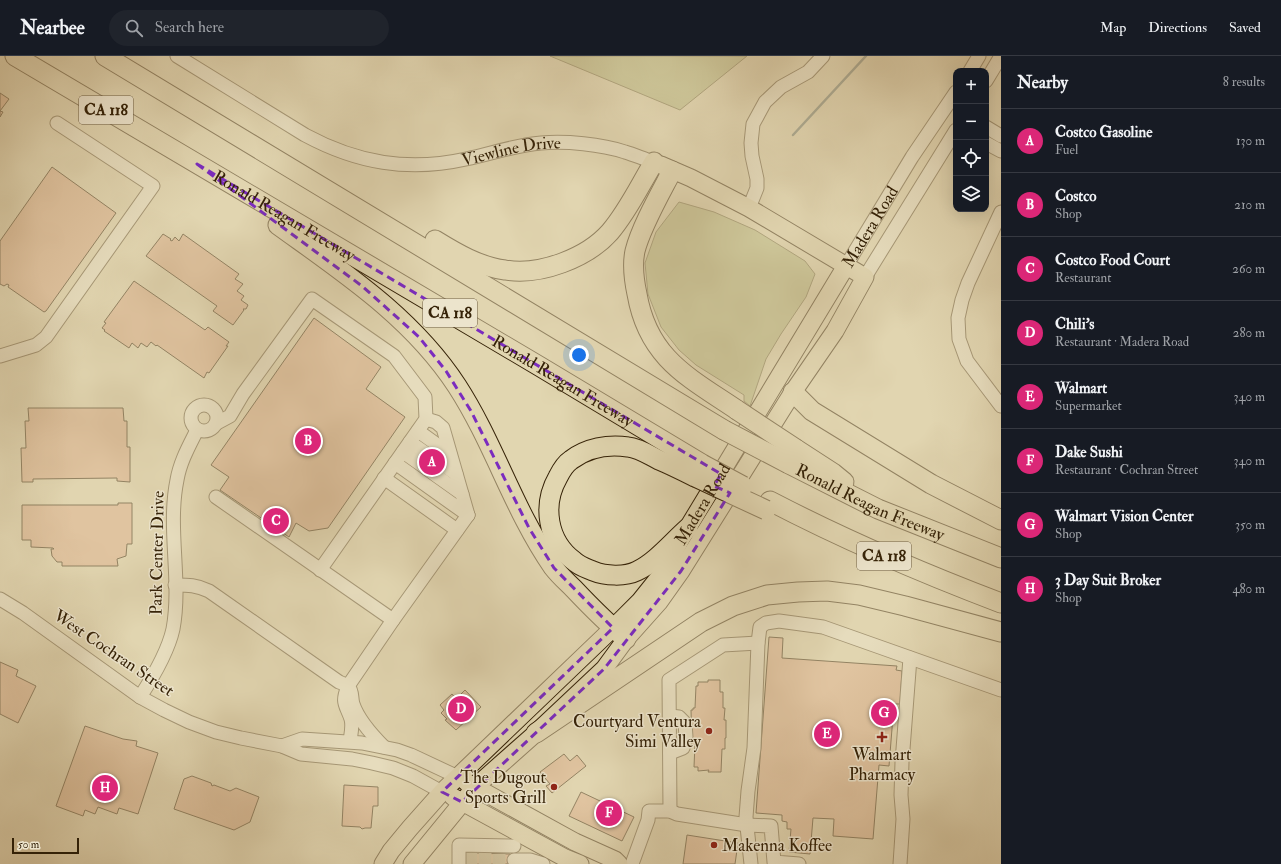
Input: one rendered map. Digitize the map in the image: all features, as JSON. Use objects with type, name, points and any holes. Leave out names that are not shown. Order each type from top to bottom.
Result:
[{"type":"highway","name":"Ronald Reagan Freeway","points":[[16,56],[532,362],[698,470]]},
{"type":"highway","name":"Ronald Reagan Freeway","points":[[105,56],[724,430],[792,456],[878,509],[1001,558]]},
{"type":"highway","points":[[330,191],[411,226],[456,253],[486,265],[505,270],[527,271],[564,263],[594,246],[608,234],[619,222],[654,162]]},
{"type":"highway","points":[[197,164],[362,286],[419,337],[435,355],[460,392],[471,411],[529,528],[554,568],[620,634]]},
{"type":"highway","points":[[672,171],[642,232],[635,252],[634,270],[638,302],[648,329],[662,353],[672,364],[737,410],[792,456]]},
{"type":"highway","points":[[793,392],[812,411],[931,484],[1001,520]]},
{"type":"highway","points":[[688,528],[653,560],[636,572],[615,575],[600,574],[574,562],[557,543],[551,530],[548,515],[550,493],[562,470],[570,461],[588,450],[603,447],[630,447],[698,470]]},
{"type":"highway","name":"CA 118","points":[[698,470],[768,505],[818,534],[876,552],[941,580],[1001,603]]},
{"type":"highway","points":[[536,733],[701,622],[733,606],[767,595],[827,591],[859,595],[1001,632]]},
{"type":"main road","name":"Viewline Drive","points":[[654,162],[691,178],[749,208],[865,277]]},
{"type":"main road","name":"Madera Road","points":[[412,864],[475,787],[536,733],[604,669],[620,634],[640,601],[664,571],[688,528],[846,266]]},
{"type":"main road","name":"Madera Road","points":[[383,864],[391,851],[442,792],[620,634],[659,602],[681,571],[793,392],[835,331],[865,277]]},
{"type":"main road","points":[[458,777],[575,842],[615,860],[619,864]]},
{"type":"main road","points":[[442,792],[565,858],[580,864]]},
{"type":"street","name":"Viewline Drive","points":[[177,56],[305,135],[325,146],[360,158],[402,165],[424,166],[446,164],[518,146],[562,142],[624,151],[654,162]]},
{"type":"street","points":[[749,208],[757,188],[751,143],[753,124],[765,102],[781,87],[808,72],[823,56]]},
{"type":"street","points":[[972,68],[979,56]]},
{"type":"street","points":[[989,76],[1001,56]]},
{"type":"street","name":"Madera Road","points":[[846,266],[912,157],[940,116],[952,108]]},
{"type":"street","points":[[940,116],[953,124]]},
{"type":"street","points":[[0,356],[36,345],[46,337],[153,186],[57,123]]},
{"type":"street","points":[[989,129],[1001,136]]},
{"type":"street","name":"Madera Road","points":[[865,277],[953,135]]},
{"type":"street","points":[[989,145],[1001,151]]},
{"type":"street","points":[[1001,212],[968,283],[958,318],[959,339],[967,361],[1001,406]]},
{"type":"street","points":[[217,423],[218,419],[215,410],[207,405],[195,408],[191,416],[192,424],[197,430],[202,432],[211,430],[217,423],[230,416],[243,394],[312,299],[394,356],[425,397],[426,419],[320,570]]},
{"type":"street","points":[[350,741],[352,726],[344,696],[348,686],[393,620],[459,496],[443,428],[436,422],[426,419]]},
{"type":"street","name":"Park Center Drive","points":[[140,697],[167,650],[173,629],[176,604],[174,504],[177,480],[184,456],[197,430]]},
{"type":"street","points":[[401,455],[459,496]]},
{"type":"street","points":[[401,455],[459,496]]},
{"type":"street","points":[[401,455],[459,496]]},
{"type":"street","points":[[401,455],[459,496]]},
{"type":"street","points":[[401,455],[459,496]]},
{"type":"street","points":[[216,497],[393,620]]},
{"type":"street","points":[[175,585],[192,585],[209,591],[339,682],[348,686],[352,695],[353,704],[362,721],[384,747]]},
{"type":"street","name":"West Cochran Street","points":[[0,599],[23,613],[140,697],[170,713],[216,732],[282,746],[301,754],[352,759],[393,768],[413,776],[442,792]]},
{"type":"street","points":[[751,864],[746,825],[748,791],[754,748],[760,626],[766,623],[779,621],[823,627],[1001,690]]},
{"type":"street","points":[[670,811],[669,680],[723,645],[758,643]]},
{"type":"street","points":[[900,864],[903,819],[901,795],[902,762],[910,658]]},
{"type":"street","points":[[282,746],[302,739],[350,741],[384,747],[411,755],[458,777]]},
{"type":"street","points":[[632,864],[648,820],[649,811],[670,811],[677,814],[746,825],[771,826],[774,862],[799,864]]},
{"type":"street","points":[[459,864],[459,845],[471,849],[499,850],[514,846]]},
{"type":"street","points":[[514,860],[530,860],[543,864]]},
{"type":"highlighted area","points":[[197,164],[721,474],[714,486],[730,493],[681,571],[604,669],[462,802],[442,792],[613,628],[554,568],[529,528],[471,411],[446,371],[419,337],[362,286]]},
{"type":"green space","points":[[550,56],[747,56],[680,110]]},
{"type":"green space","points":[[679,202],[714,212],[755,230],[805,261],[815,274],[806,297],[766,359],[750,406],[744,401],[744,395],[696,365],[679,350],[661,327],[648,294],[645,263],[656,232]]},
{"type":"building","points":[[0,93],[9,99],[0,111]]},
{"type":"building","points":[[52,167],[116,213],[44,312],[8,287],[9,285],[7,284],[4,286],[0,284],[0,241]]},
{"type":"building","points":[[163,234],[172,241],[175,237],[179,241],[183,234],[239,274],[235,279],[243,284],[237,291],[244,296],[241,300],[248,305],[246,309],[243,309],[244,310],[233,325],[213,311],[217,306],[146,256]]},
{"type":"building","points":[[134,281],[205,330],[208,327],[229,342],[226,346],[228,346],[204,378],[151,342],[147,347],[141,343],[138,348],[132,343],[129,348],[104,331],[105,330],[102,328],[106,323],[104,322]]},
{"type":"building","points":[[314,318],[381,367],[366,389],[405,417],[328,528],[309,531],[296,523],[289,537],[220,490],[229,477],[211,465]]},
{"type":"building","points":[[28,408],[123,408],[124,421],[127,421],[127,447],[130,447],[130,482],[117,481],[117,478],[33,479],[33,482],[22,482],[21,448],[26,448],[25,421],[29,421]]},
{"type":"building","points":[[118,503],[132,503],[132,544],[127,544],[126,556],[117,559],[118,566],[62,566],[62,562],[57,562],[52,556],[51,549],[54,549],[53,548],[31,547],[31,540],[22,540],[22,505],[118,505]]},
{"type":"building","points":[[769,637],[783,638],[782,658],[897,666],[896,670],[902,671],[900,704],[894,704],[889,766],[879,765],[873,839],[833,836],[834,819],[813,818],[810,854],[789,852],[791,829],[787,829],[787,822],[782,821],[782,815],[756,813]]},
{"type":"building","points":[[0,662],[18,670],[16,676],[36,686],[18,723],[0,714]]},
{"type":"building","name":"Courtyard Ventura Simi Valley","points":[[708,680],[720,680],[720,692],[723,692],[726,738],[725,749],[722,749],[721,772],[708,772],[709,770],[698,771],[698,767],[694,767],[695,744],[692,745],[691,710],[695,708],[696,686],[698,686],[698,682],[708,682]]},
{"type":"building","points":[[465,690],[481,707],[456,730],[445,720],[447,719],[441,713],[444,710],[440,705],[452,694],[456,699]]},
{"type":"building","points":[[85,726],[123,739],[137,741],[136,746],[158,753],[138,814],[119,808],[117,814],[98,807],[95,814],[85,810],[83,816],[56,806]]},
{"type":"building","points":[[564,754],[570,761],[577,755],[586,766],[552,793],[546,786],[550,784],[540,772]]},
{"type":"building","points":[[192,776],[211,783],[212,786],[214,785],[230,791],[236,788],[259,797],[250,822],[234,830],[174,809],[184,779]]},
{"type":"building","points":[[344,785],[378,787],[378,806],[373,806],[371,828],[362,829],[360,827],[342,826]]},
{"type":"building","points":[[581,792],[634,817],[622,841],[569,816]]},
{"type":"building","points":[[687,835],[738,843],[735,864],[683,864]]},
{"type":"building","points":[[465,853],[510,854],[510,864],[465,864]]},
{"type":"waterway","points":[[793,135],[866,56]]},
{"type":"tunnel","points":[[471,853],[471,864]]},
{"type":"tunnel","points":[[485,853],[485,864]]},
{"type":"tunnel","points":[[499,854],[499,864]]},
{"type":"place","name":"Costco","points":[[308,441]]},
{"type":"place","name":"Costco Gasoline","points":[[432,462]]},
{"type":"place","name":"Costco Food Court","points":[[276,521]]},
{"type":"place","name":"Chili's","points":[[461,709]]},
{"type":"place","name":"Walmart Vision Center","points":[[884,713]]},
{"type":"place","name":"Courtyard Ventura Simi Valley","points":[[709,731]]},
{"type":"place","name":"Walmart","points":[[827,734]]},
{"type":"place","name":"Walmart Pharmacy","points":[[882,737]]},
{"type":"place","name":"The Dugout Sports Grill","points":[[554,787]]},
{"type":"place","name":"3 Day Suit Broker","points":[[105,788]]},
{"type":"place","name":"Dake Sushi","points":[[609,813]]},
{"type":"place","name":"Makenna Koffee","points":[[714,845]]}]
